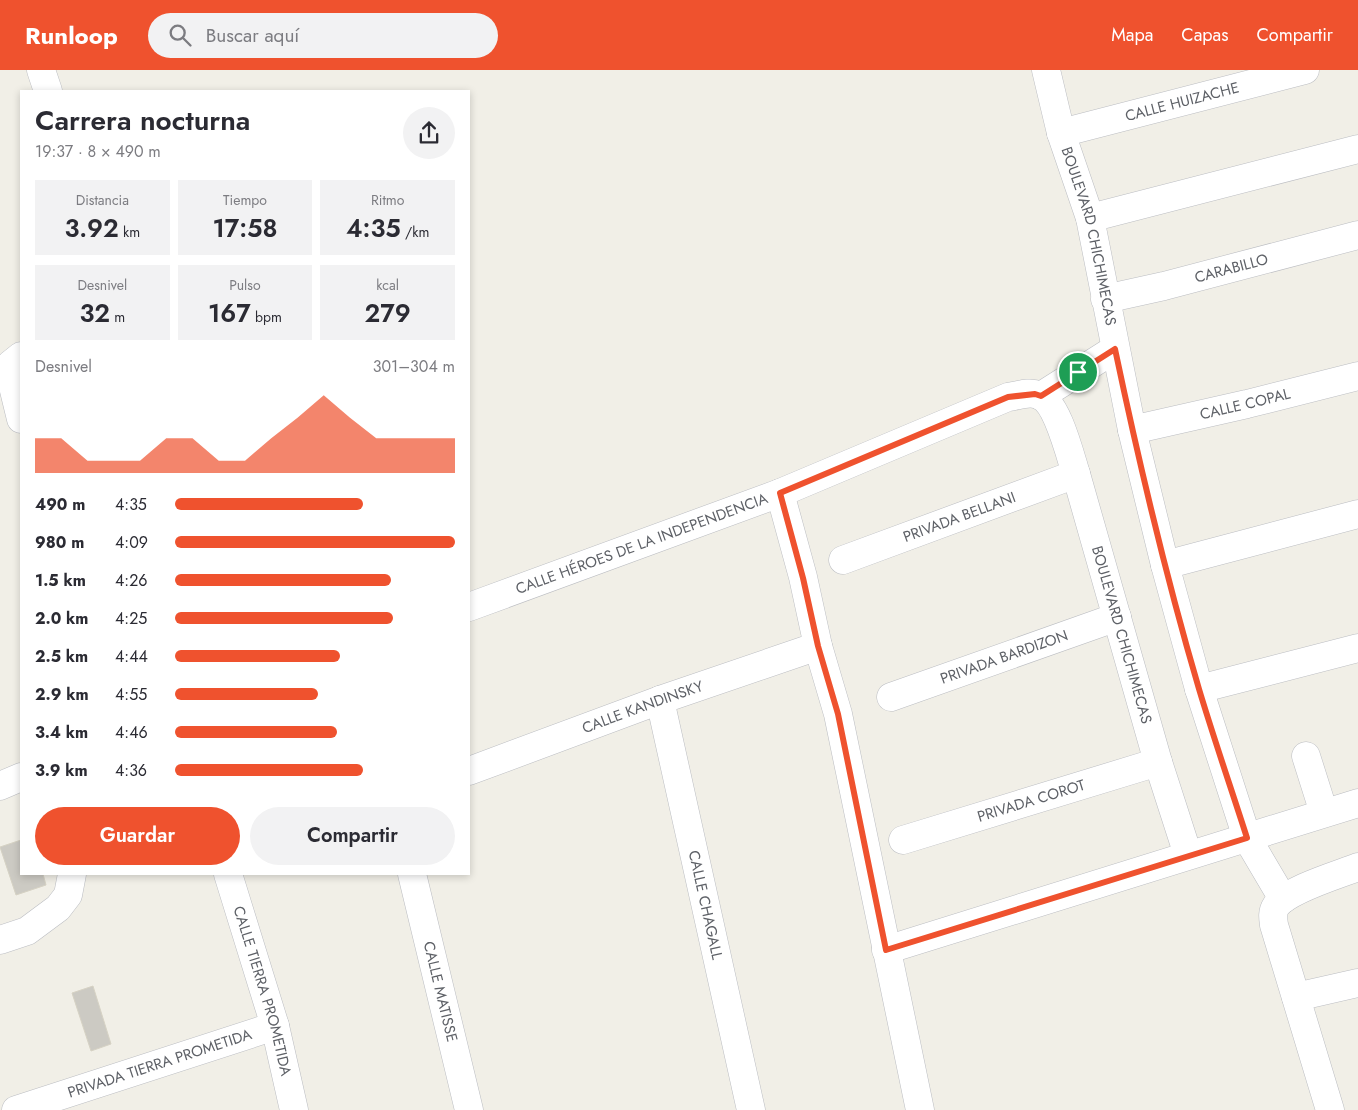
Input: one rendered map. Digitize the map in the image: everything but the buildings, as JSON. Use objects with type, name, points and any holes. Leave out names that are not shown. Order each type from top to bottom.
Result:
[{"type":"street","points":[[41,70],[48,90]]},
{"type":"street","name":"BOULEVARD CHICHIMECAS","points":[[1046,70],[1061,133],[1090,218],[1132,430],[1165,565],[1199,689],[1247,838],[1283,899]]},
{"type":"street","name":"CALLE HUIZACHE","points":[[1061,133],[1304,70]]},
{"type":"street","points":[[1090,218],[1358,148]]},
{"type":"street","name":"CARABILLO","points":[[1105,298],[1164,286],[1358,235]]},
{"type":"street","points":[[1041,396],[1115,349]]},
{"type":"street","points":[[20,357],[11,364],[9,370],[20,415]]},
{"type":"street","name":"CALLE COPAL","points":[[1132,430],[1358,376]]},
{"type":"street","name":"CALLE HÉROES DE LA INDEPENDENCIA","points":[[470,607],[780,493],[1008,397],[1035,394],[1041,396]]},
{"type":"street","name":"BOULEVARD CHICHIMECAS","points":[[1041,396],[1048,401],[1063,433],[1158,762],[1188,855]]},
{"type":"street","name":"PRIVADA BELLANI","points":[[843,560],[1076,474]]},
{"type":"street","points":[[780,493],[803,578],[818,646],[838,714],[920,1110]]},
{"type":"street","points":[[1165,565],[1358,514]]},
{"type":"street","name":"PRIVADA BARDIZON","points":[[891,697],[1117,617]]},
{"type":"street","name":"CALLE KANDINSKY","points":[[470,771],[660,700],[818,646]]},
{"type":"street","points":[[1199,689],[1358,648]]},
{"type":"street","name":"CALLE CHAGALL","points":[[660,700],[751,1110]]},
{"type":"street","points":[[1306,756],[1324,813]]},
{"type":"street","name":"PRIVADA COROT","points":[[903,840],[1158,762]]},
{"type":"street","points":[[0,786],[20,777]]},
{"type":"street","points":[[886,950],[1358,803]]},
{"type":"street","points":[[1330,1110],[1274,925],[1273,916],[1275,907],[1283,899],[1302,889],[1358,867]]},
{"type":"street","points":[[0,940],[27,931],[58,908],[68,895],[72,875]]},
{"type":"street","name":"CALLE TIERRA PROMETIDA","points":[[228,875],[275,1026],[294,1110]]},
{"type":"street","name":"CALLE MATISSE","points":[[412,875],[469,1110]]},
{"type":"street","points":[[1296,997],[1358,983]]},
{"type":"street","name":"PRIVADA TIERRA PROMETIDA","points":[[16,1110],[275,1026]]},
{"type":"route","points":[[1115,349],[1132,430],[1165,565],[1199,689],[1247,838],[886,950],[838,714],[818,646],[803,578],[780,493],[1008,397],[1028,394],[1041,396],[1078,372],[1115,349]]}]
